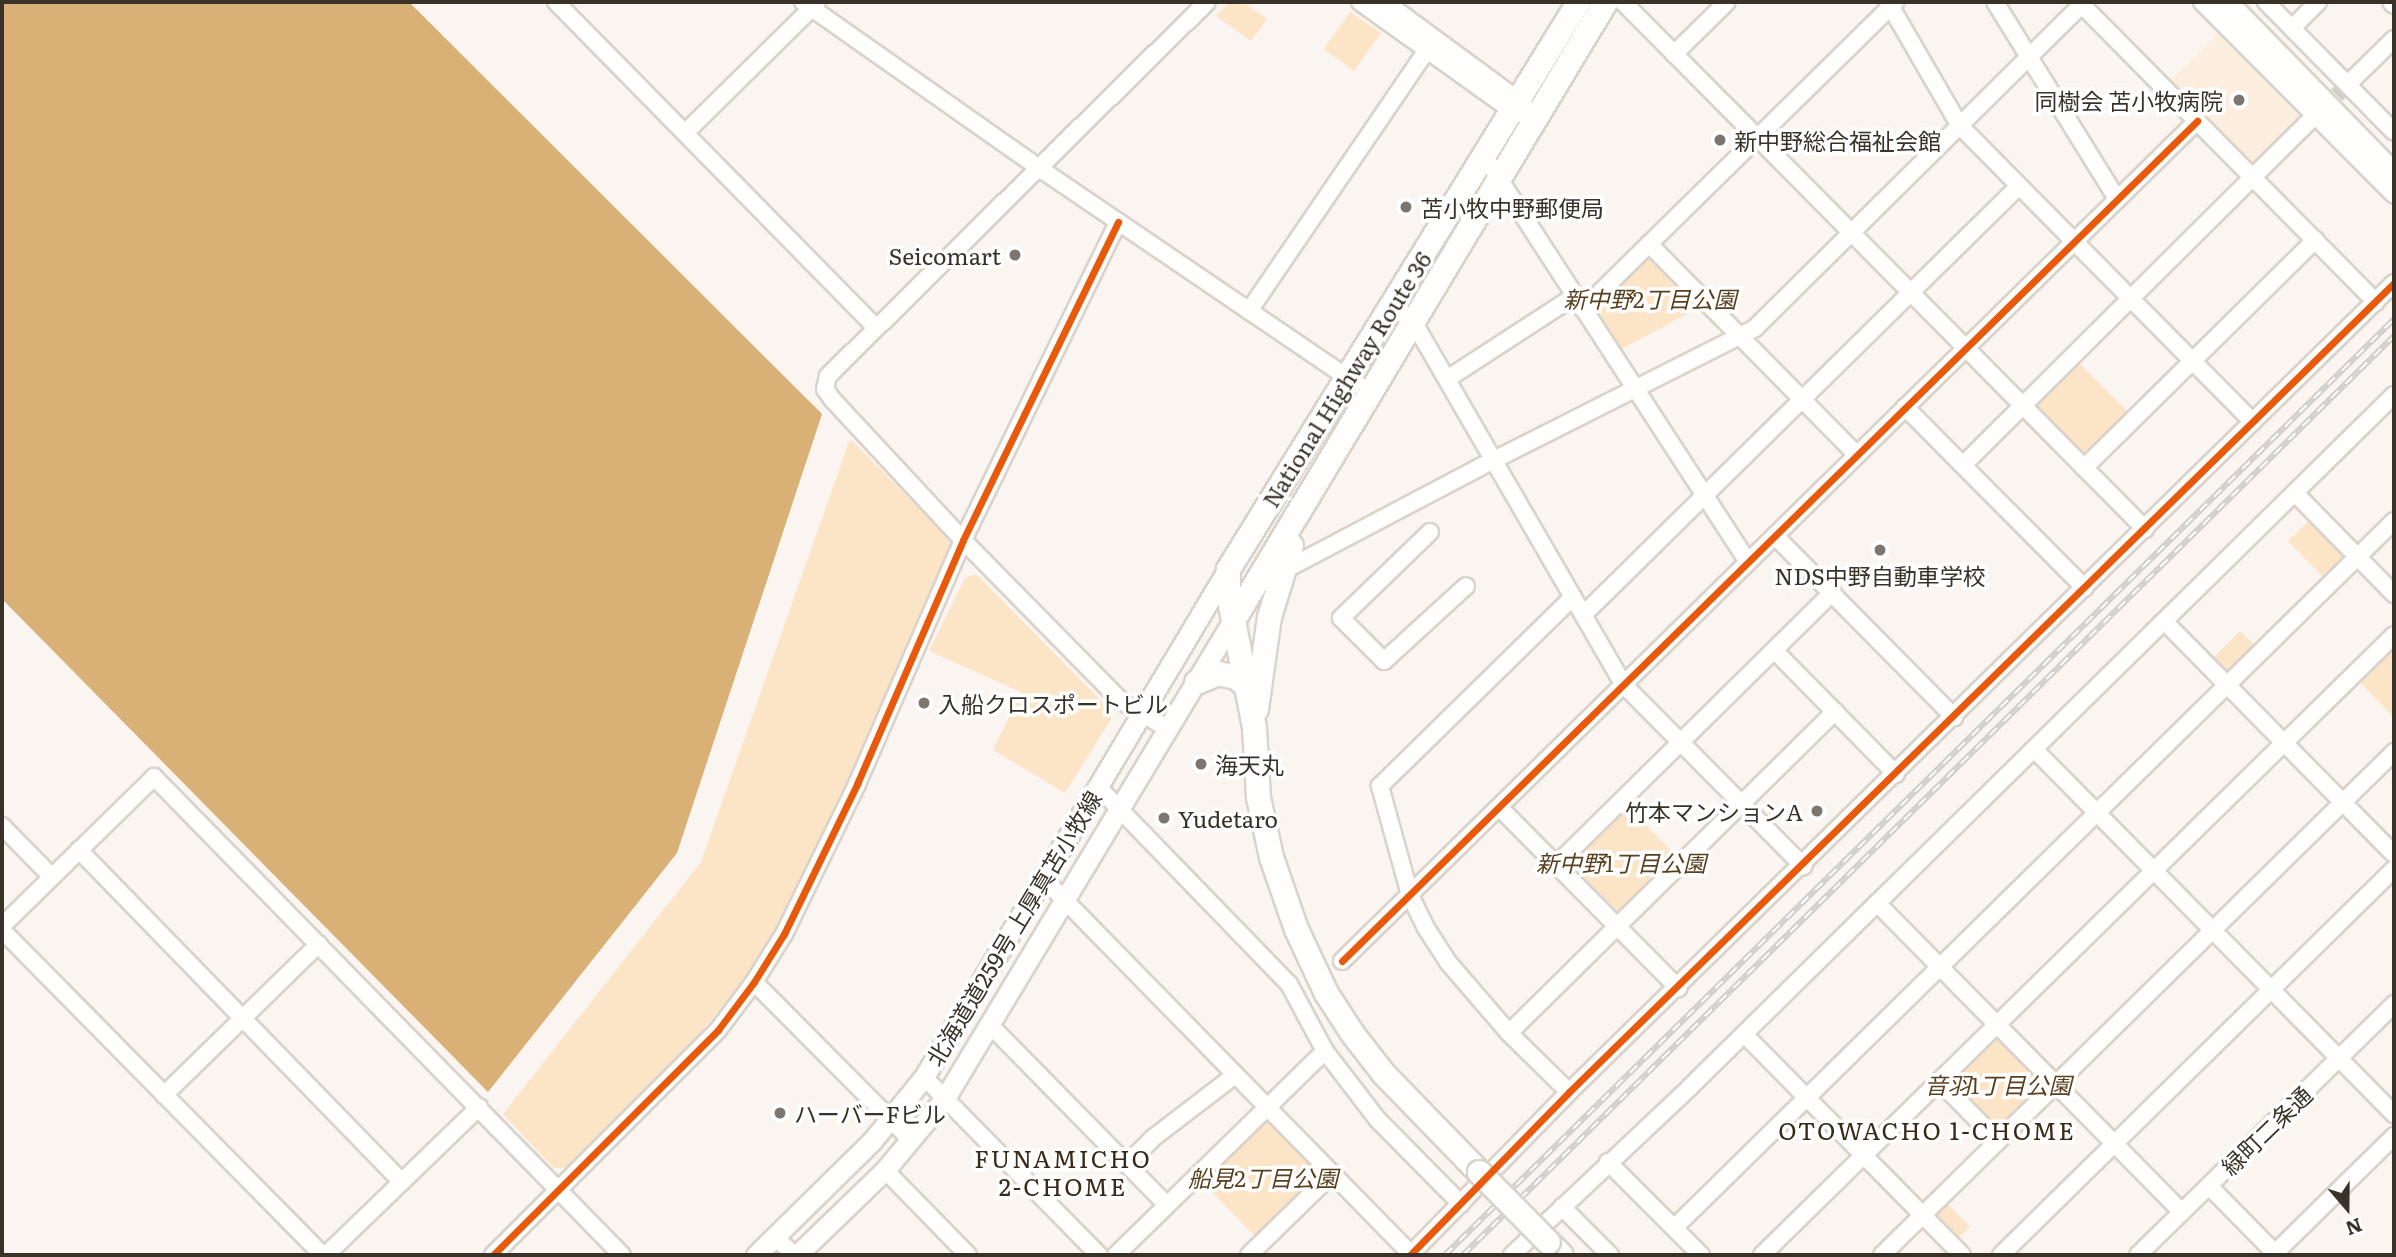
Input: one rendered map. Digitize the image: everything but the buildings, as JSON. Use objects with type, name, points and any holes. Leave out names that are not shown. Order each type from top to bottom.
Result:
[{"type":"highway","name":"National Highway Route 36","points":[[1554,1249],[1383,1073],[1326,993],[1296,929],[1271,857],[1258,796],[1254,727],[1228,569],[1485,157],[1578,2]]},
{"type":"highway","name":"National Highway Route 36","points":[[1234,615],[1414,323],[1605,2]]},
{"type":"highway","points":[[2225,2],[2394,175]]},
{"type":"highway","points":[[2245,2],[2394,156]]},
{"type":"highway","name":"National Highway Route 36","points":[[1254,727],[1269,617],[1281,572],[1311,493]]},
{"type":"highway","points":[[1234,615],[1255,627],[1264,657]]},
{"type":"highway","points":[[1196,682],[1219,673],[1236,677],[1247,686]]},
{"type":"main road","name":"北海道道259号 上厚真苫小牧線","points":[[755,1255],[872,1142],[924,1077],[1228,569]]},
{"type":"main road","name":"北海道道259号 上厚真苫小牧線","points":[[795,1255],[885,1170],[945,1098],[1234,615]]},
{"type":"main road","points":[[1200,618],[1234,615]]},
{"type":"street","points":[[556,2],[876,328]]},
{"type":"street","points":[[1168,729],[1121,701],[963,540],[831,399],[825,388],[828,376],[1207,2]]},
{"type":"street","points":[[1360,2],[1427,50],[1536,118]]},
{"type":"street","points":[[1385,2],[1516,105]]},
{"type":"street","points":[[1623,2],[2144,529]]},
{"type":"street","points":[[1674,54],[1727,2]]},
{"type":"street","points":[[1995,2],[2117,199]]},
{"type":"street","points":[[2202,2],[2394,195]]},
{"type":"street","points":[[2266,2],[2394,132]]},
{"type":"street","points":[[2292,28],[2318,2]]},
{"type":"street","points":[[1447,379],[1579,302],[1649,244],[1891,3],[1960,126],[2253,422]]},
{"type":"street","points":[[1281,572],[1755,328],[2083,3],[2376,302]]},
{"type":"street","points":[[685,133],[811,4],[1039,168],[1371,394]]},
{"type":"street","points":[[2348,84],[2394,39]]},
{"type":"street","points":[[1249,311],[1427,50]]},
{"type":"street","points":[[1963,465],[2316,115]]},
{"type":"street","points":[[1342,961],[2197,121]]},
{"type":"street","points":[[1485,157],[1748,562]]},
{"type":"street","points":[[1583,615],[2020,186]]},
{"type":"street","points":[[493,1255],[708,1040],[754,982],[784,934],[857,784],[963,540],[1118,222]]},
{"type":"street","points":[[2084,468],[2315,240]]},
{"type":"street","points":[[1649,244],[1857,454]]},
{"type":"street","points":[[1044,879],[1410,1255],[1569,1092],[1803,866],[2394,283]]},
{"type":"street","points":[[1393,305],[1414,323],[1623,685],[1803,866]]},
{"type":"street","points":[[1512,1255],[1744,1034],[2394,396]]},
{"type":"street","points":[[1905,407],[2085,588]]},
{"type":"street","points":[[2295,493],[2394,594]]},
{"type":"street","points":[[1674,1228],[2394,521]]},
{"type":"street","points":[[1430,532],[1341,618],[1384,661],[1466,586]]},
{"type":"street","points":[[1775,536],[1954,717]]},
{"type":"street","points":[[1556,865],[1832,593]]},
{"type":"street","points":[[1569,1092],[1509,1033],[1448,962],[1410,895],[1380,786],[1573,597]]},
{"type":"street","points":[[2164,621],[2394,854]]},
{"type":"street","points":[[1762,1255],[2394,635]]},
{"type":"street","points":[[1774,650],[1896,774]]},
{"type":"street","points":[[1509,1033],[1835,712]]},
{"type":"street","points":[[2034,750],[2394,1114]]},
{"type":"street","points":[[1882,1255],[2394,752]]},
{"type":"street","points":[[479,1107],[324,1255],[2,928],[154,777],[479,1107],[622,1255]]},
{"type":"street","points":[[1098,787],[1289,984],[1325,1051],[1378,1121],[1461,1204]]},
{"type":"street","points":[[1499,807],[1678,988]]},
{"type":"street","points":[[2,826],[52,877]]},
{"type":"street","points":[[79,850],[402,1182]]},
{"type":"street","points":[[2001,1255],[2394,869]]},
{"type":"street","points":[[1877,903],[2182,1212]]},
{"type":"street","points":[[164,1095],[319,944]]},
{"type":"street","points":[[754,982],[911,1140]]},
{"type":"street","name":"緑町二条通","points":[[2138,1255],[2394,1004]]},
{"type":"street","points":[[990,1025],[1167,1205]]},
{"type":"street","points":[[1744,1034],[1962,1255]]},
{"type":"street","points":[[1116,1255],[1325,1051]]},
{"type":"street","points":[[1127,1164],[1153,1138],[1234,1075]]},
{"type":"street","points":[[924,1077],[1099,1255]]},
{"type":"street","points":[[1939,1082],[1998,1141]]},
{"type":"street","points":[[2208,1186],[2275,1255],[2394,1136]]},
{"type":"street","points":[[1608,1162],[1701,1255]]},
{"type":"street","points":[[885,1170],[968,1255]]},
{"type":"street","points":[[1249,1255],[1332,1174]]},
{"type":"street","points":[[1562,1206],[1611,1255]]},
{"type":"street","points":[[775,1237],[795,1255]]},
{"type":"shaded area","points":[[2,2],[409,2],[822,414],[677,853],[488,1092],[2,599]]},
{"type":"shaded area","name":"同樹会 苫小牧病院","points":[[2224,28],[2311,116],[2254,173],[2167,84]]},
{"type":"green space","points":[[1230,2],[1243,2],[1267,19],[1251,41],[1216,16]]},
{"type":"green space","points":[[1350,12],[1381,33],[1354,71],[1324,49]]},
{"type":"green space","name":"新中野2丁目公園","points":[[1651,253],[1704,305],[1618,351],[1596,315],[1595,308]]},
{"type":"green space","points":[[2078,362],[2129,413],[2083,457],[2033,405]]},
{"type":"green space","points":[[850,439],[951,540],[953,553],[800,887],[749,974],[667,1073],[571,1168],[554,1168],[503,1114],[701,862]]},
{"type":"green space","points":[[2310,520],[2349,560],[2327,581],[2288,541]]},
{"type":"green space","points":[[976,574],[1112,712],[1111,719],[1065,793],[993,750],[1021,692],[929,651],[965,578]]},
{"type":"green space","points":[[2240,631],[2258,648],[2229,677],[2212,659]]},
{"type":"green space","points":[[2394,645],[2394,718],[2358,680]]},
{"type":"green space","name":"新中野1丁目公園","points":[[1625,805],[1679,858],[1617,919],[1564,865]]},
{"type":"green space","name":"音羽1丁目公園","points":[[1998,1035],[2048,1084],[1999,1134],[1949,1084]]},
{"type":"green space","name":"船見2丁目公園","points":[[1266,1118],[1325,1174],[1258,1239],[1201,1181]]},
{"type":"green space","points":[[1947,1203],[1970,1227],[1956,1241],[1933,1217]]},
{"type":"tunnel","points":[[2320,112],[2348,84]]},
{"type":"railway","points":[[1445,1255],[2394,319]]},
{"type":"railway","points":[[1463,1255],[2394,336]]},
{"type":"cycle path","points":[[1342,961],[2197,121]]},
{"type":"cycle path","points":[[493,1255],[718,1030],[754,982],[784,934],[857,784],[963,540],[1118,222]]},
{"type":"cycle path","points":[[1410,1255],[1569,1092],[2394,283]]},
{"type":"place","name":"同樹会 苫小牧病院","points":[[2239,100]]},
{"type":"place","name":"新中野総合福祉会館","points":[[1720,140]]},
{"type":"place","name":"苫小牧中野郵便局","points":[[1406,207]]},
{"type":"place","name":"Seicomart","points":[[1015,255]]},
{"type":"place","name":"NDS中野自動車学校","points":[[1880,550]]},
{"type":"place","name":"入船クロスポートビル","points":[[924,703]]},
{"type":"place","name":"海天丸","points":[[1201,764]]},
{"type":"place","name":"竹本マンションA","points":[[1817,811]]},
{"type":"place","name":"Yudetaro","points":[[1164,818]]},
{"type":"place","name":"ハーバーFビル","points":[[780,1113]]},
{"type":"district","name":"OTOWACHO 1-CHOME","points":[[1927,1130]]},
{"type":"district","name":"FUNAMICHO 2-CHOME","points":[[1063,1172]]}]
